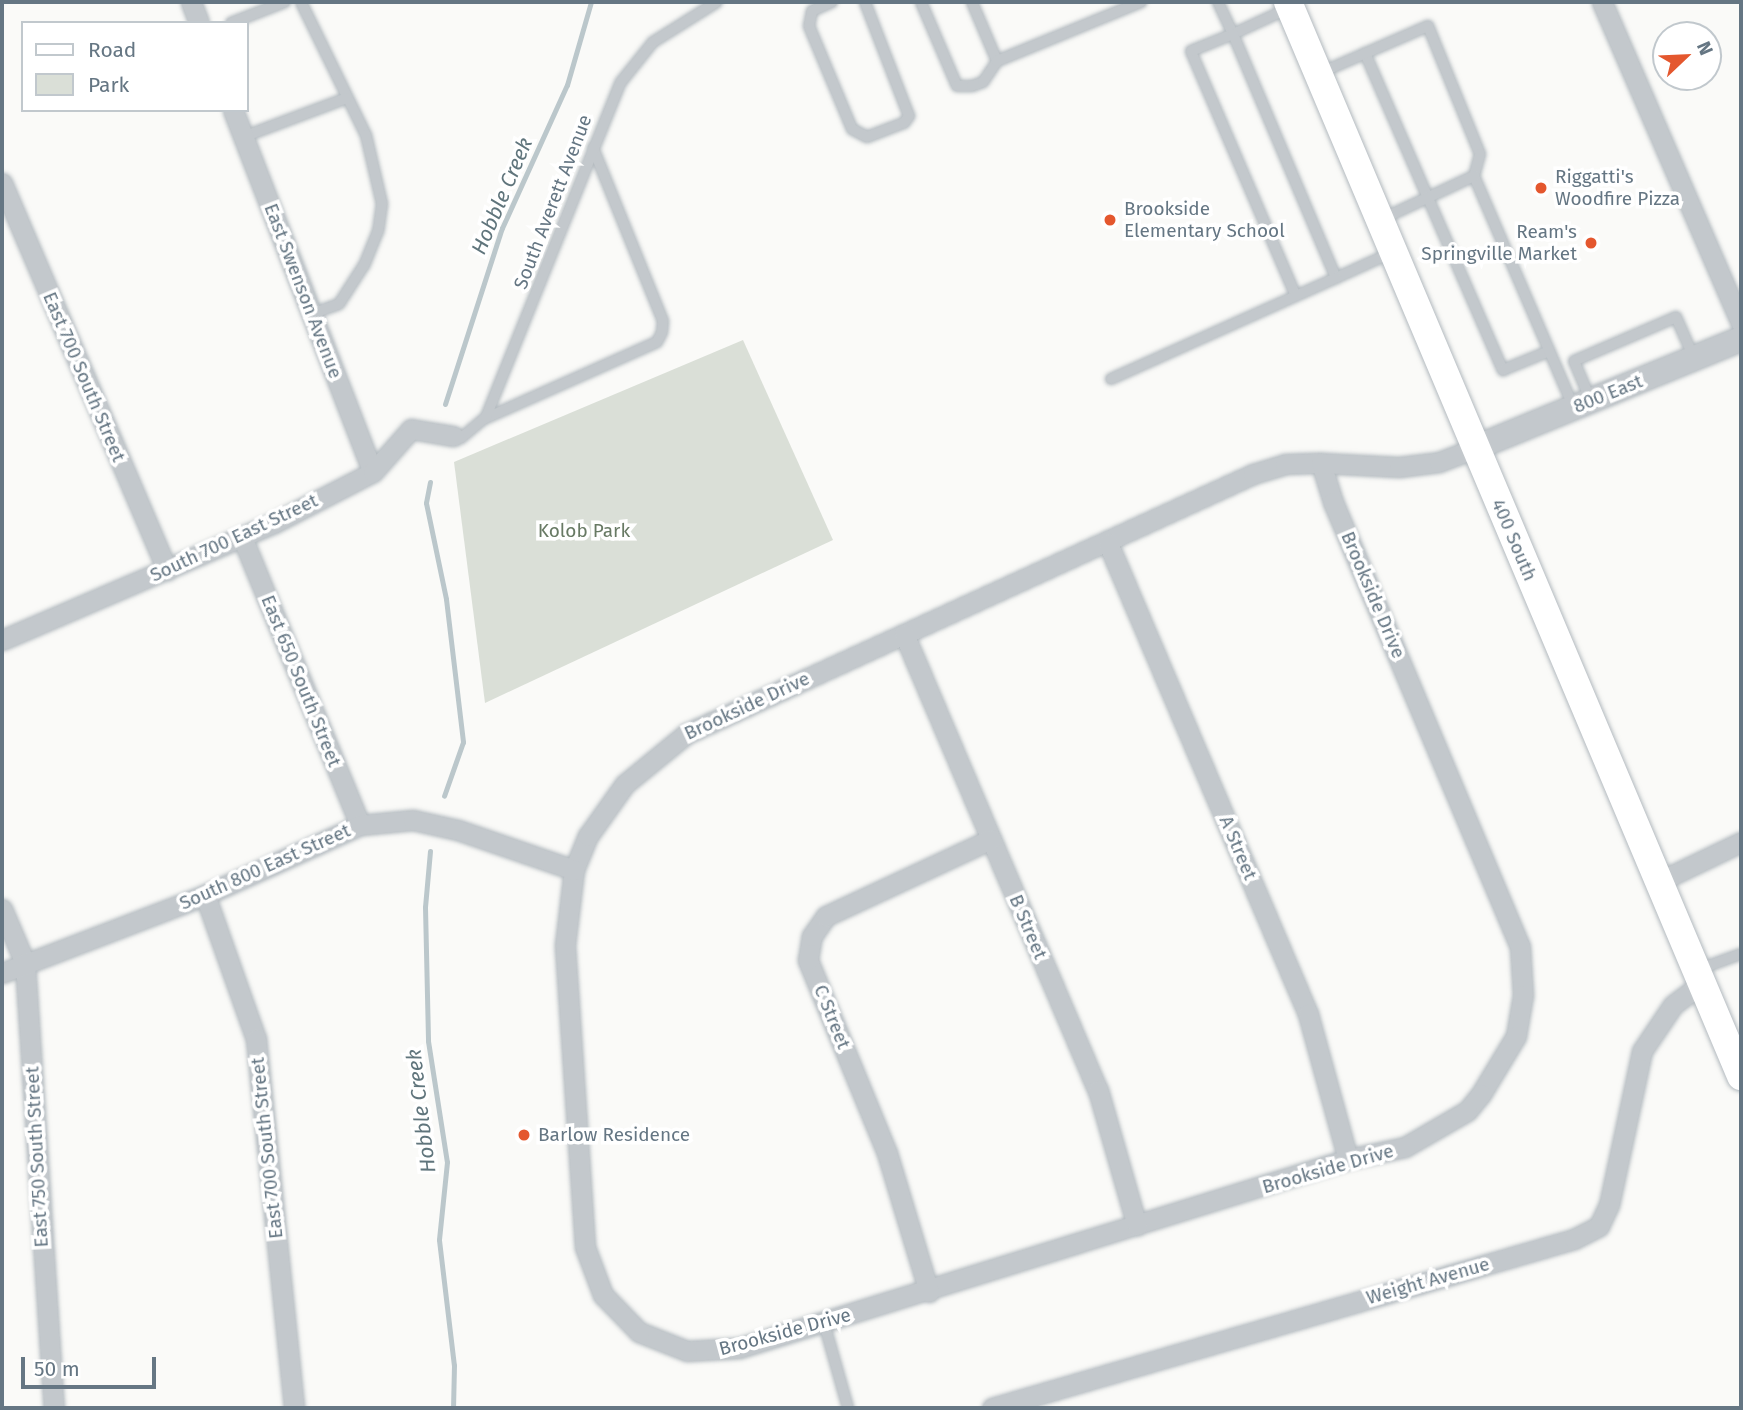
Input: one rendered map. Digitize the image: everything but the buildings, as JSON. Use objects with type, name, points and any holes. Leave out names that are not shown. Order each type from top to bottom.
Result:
[{"type":"main road","name":"400 South","points":[[1290,5],[1741,1076]]},
{"type":"street","points":[[191,2],[198,21]]},
{"type":"street","points":[[1602,2],[1741,323]]},
{"type":"street","name":"East Swenson Avenue","points":[[234,112],[373,472]]},
{"type":"street","name":"East 700 South Street","points":[[2,183],[167,570]]},
{"type":"street","name":"800 East","points":[[1475,449],[1741,340]]},
{"type":"street","name":"South 700 East Street","points":[[2,640],[243,537],[373,472],[411,429],[453,436]]},
{"type":"street","name":"Brookside Drive","points":[[1321,463],[1333,502],[1520,946],[1523,995],[1508,1053],[1467,1111],[1405,1147],[1348,1159],[929,1292],[738,1348],[687,1350],[639,1332],[613,1309],[594,1280],[585,1247],[565,945],[574,870],[588,836],[625,784],[670,745],[1253,474],[1285,464],[1321,463],[1399,467],[1439,462],[1475,449]]},
{"type":"street","name":"East 650 South Street","points":[[243,537],[360,825]]},
{"type":"street","name":"A Street","points":[[1108,543],[1308,1014],[1348,1159]]},
{"type":"street","name":"B Street","points":[[904,634],[1098,1090],[1136,1226]]},
{"type":"street","name":"South 800 East Street","points":[[2,973],[205,895],[360,825],[413,820],[447,827],[574,870]]},
{"type":"street","name":"C Street","points":[[929,1292],[887,1153],[808,960],[812,936],[836,909],[991,839]]},
{"type":"street","points":[[1660,881],[1741,842]]},
{"type":"street","name":"East 700 South Street","points":[[205,895],[256,1039],[294,1408]]},
{"type":"street","name":"East 750 South Street","points":[[2,909],[25,963],[54,1408]]},
{"type":"street","name":"Weight Avenue","points":[[992,1408],[1574,1239],[1599,1226],[1609,1205],[1642,1051],[1672,1005],[1700,977]]},
{"type":"lane","points":[[236,21],[285,2]]},
{"type":"lane","points":[[301,2],[347,98],[375,165],[382,204],[378,231],[364,265],[339,304],[312,314]]},
{"type":"lane","name":"South Averett Avenue","points":[[484,419],[621,82],[636,61],[674,26],[717,2]]},
{"type":"lane","points":[[832,2],[812,11],[809,26],[852,129],[867,137],[904,123],[909,116],[865,2]]},
{"type":"lane","points":[[921,2],[957,86],[983,82],[998,61],[1141,2]]},
{"type":"lane","points":[[972,2],[998,61]]},
{"type":"lane","points":[[1218,2],[1336,278]]},
{"type":"lane","points":[[1290,5],[1233,34],[1191,51],[1295,294]]},
{"type":"lane","points":[[1318,74],[1428,26],[1480,154],[1474,176],[1549,351],[1583,405]]},
{"type":"lane","points":[[1365,53],[1503,370],[1549,351]]},
{"type":"lane","points":[[243,137],[347,98]]},
{"type":"lane","points":[[453,436],[461,438],[484,419],[657,342],[663,332],[663,321],[593,148]]},
{"type":"lane","points":[[1379,220],[1474,176]]},
{"type":"lane","points":[[1111,379],[1286,303],[1295,294],[1393,252]]},
{"type":"lane","points":[[1583,405],[1574,361],[1676,317],[1695,359]]},
{"type":"lane","points":[[1700,977],[1741,954]]},
{"type":"lane","points":[[824,1323],[848,1408]]},
{"type":"green space","name":"Kolob Park","points":[[743,340],[833,540],[485,703],[454,462]]},
{"type":"waterway","name":"Hobble Creek","points":[[445,404],[502,228],[567,85],[591,2]]},
{"type":"waterway","name":"Hobble Creek","points":[[430,482],[426,503],[446,599],[463,742],[444,796]]},
{"type":"waterway","name":"Hobble Creek","points":[[430,851],[425,907],[428,1041],[447,1162],[439,1240],[454,1365],[453,1408]]},
{"type":"place","name":"Riggatti's Woodfire Pizza","points":[[1541,188]]},
{"type":"place","name":"Brookside Elementary School","points":[[1110,220]]},
{"type":"place","name":"Ream's Springville Market","points":[[1591,243]]},
{"type":"place","name":"Barlow Residence","points":[[524,1135]]}]
